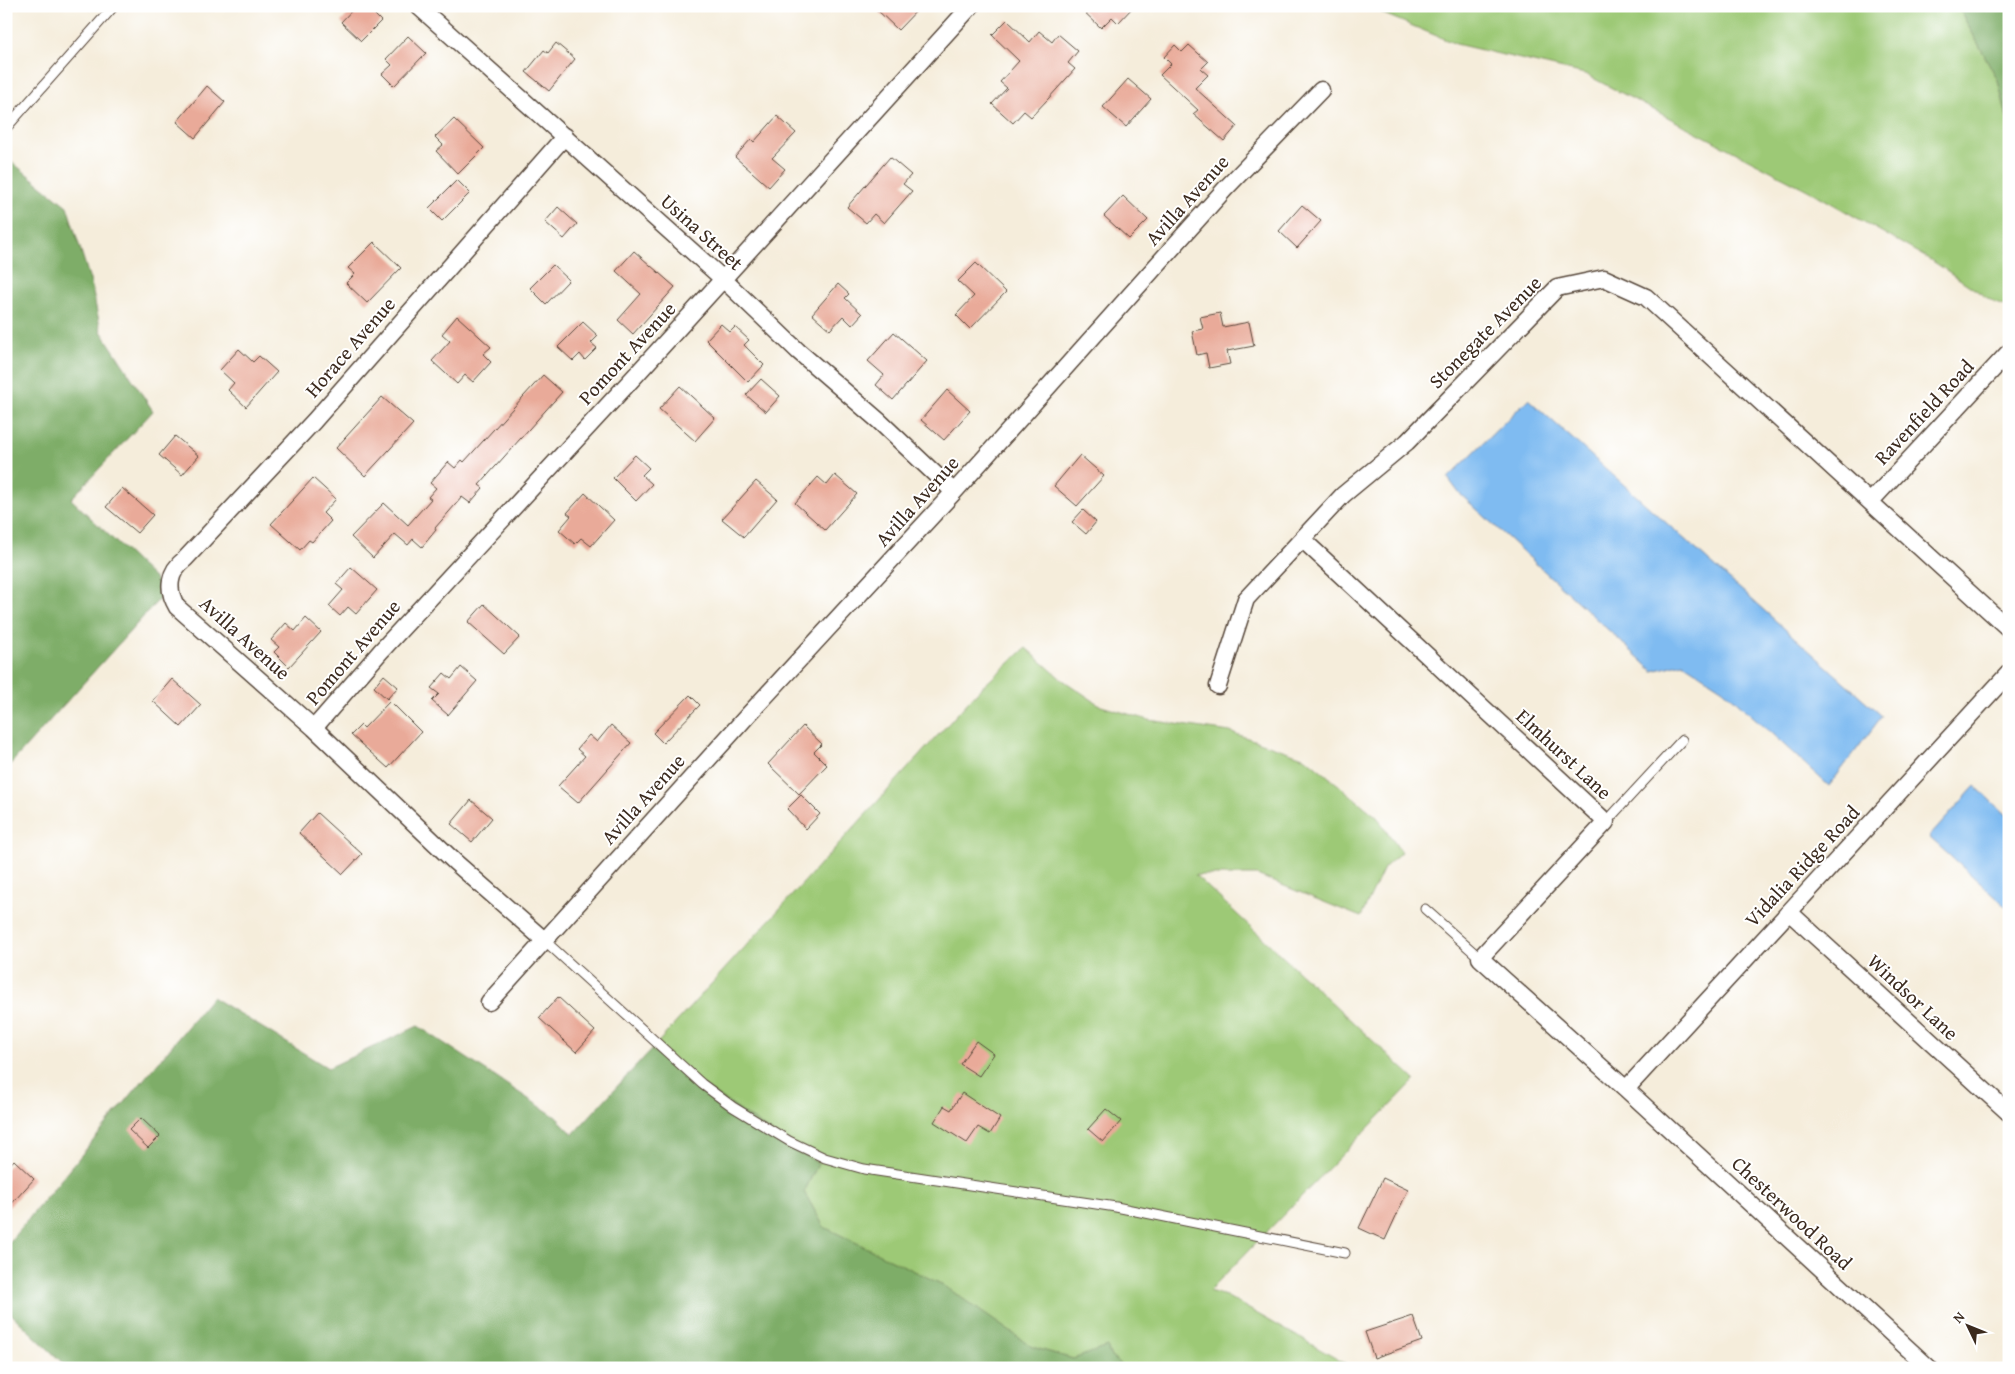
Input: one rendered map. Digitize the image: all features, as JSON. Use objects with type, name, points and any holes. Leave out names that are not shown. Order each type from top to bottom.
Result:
[{"type":"street","name":"Usina Street","points":[[418,6],[723,279],[954,492]]},
{"type":"street","name":"Pomont Avenue","points":[[314,728],[380,651],[972,6]]},
{"type":"street","name":"Avilla Avenue","points":[[489,1002],[954,492],[1225,189],[1320,90]]},
{"type":"street","name":"Horace Avenue","points":[[169,586],[171,576],[178,565],[185,560],[314,421],[564,136]]},
{"type":"street","name":"Stonegate Avenue","points":[[1218,686],[1246,599],[1343,495],[1407,442],[1557,288],[1604,278],[1646,296],[2009,629]]},
{"type":"street","name":"Ravenfield Road","points":[[1871,501],[2009,352]]},
{"type":"street","name":"Elmhurst Lane","points":[[1302,539],[1606,822],[1480,958]]},
{"type":"street","name":"Avilla Avenue","points":[[169,586],[172,599],[177,606],[314,728],[455,862],[544,940]]},
{"type":"street","name":"Vidalia Ridge Road","points":[[1626,1089],[2009,672]]},
{"type":"street","name":"Windsor Lane","points":[[1789,912],[2009,1113]]},
{"type":"street","points":[[1480,958],[1626,1089]]},
{"type":"street","name":"Chesterwood Road","points":[[1626,1089],[1929,1368]]},
{"type":"lane","points":[[6,128],[114,6]]},
{"type":"lane","points":[[1606,822],[1682,740]]},
{"type":"lane","points":[[1425,909],[1480,958]]},
{"type":"lane","points":[[544,940],[702,1084],[733,1107],[788,1141],[825,1158],[864,1168],[1116,1207],[1345,1253]]},
{"type":"green space","points":[[1373,6],[1960,6],[1963,16],[1998,80],[2009,126],[2009,307],[1995,303],[1934,262],[1817,195],[1585,74],[1456,44],[1384,14]]},
{"type":"green space","points":[[1960,6],[2009,6],[2009,126],[1998,80],[1963,16]]},
{"type":"green space","points":[[6,163],[13,163],[67,206],[91,283],[101,331],[153,411],[71,499],[159,583],[158,592],[162,596],[6,769]]},
{"type":"green space","points":[[1026,648],[1060,678],[1101,706],[1149,720],[1230,732],[1306,758],[1377,817],[1401,852],[1384,868],[1361,917],[1257,875],[1195,875],[1415,1080],[1209,1291],[1226,1296],[1353,1368],[1125,1368],[1111,1357],[1107,1348],[1073,1359],[1032,1347],[943,1285],[824,1227],[804,1192],[818,1164],[651,1050],[980,689]]},
{"type":"green space","points":[[212,997],[328,1068],[418,1026],[556,1117],[573,1134],[651,1050],[818,1164],[804,1192],[824,1227],[943,1285],[1032,1347],[1073,1359],[1107,1347],[1111,1357],[1125,1368],[68,1368],[6,1309],[6,1246]]},
{"type":"water","points":[[1528,399],[1882,716],[1829,786],[1723,689],[1683,663],[1653,671],[1459,493],[1448,478]]},
{"type":"water","points":[[1975,786],[2009,818],[2009,909],[1929,837]]},
{"type":"building","points":[[356,6],[366,6],[381,21],[361,41],[341,22]]},
{"type":"building","points":[[873,6],[921,6],[898,30]]},
{"type":"building","points":[[1078,6],[1134,6],[1118,23],[1112,17],[1101,28]]},
{"type":"building","points":[[1007,20],[1030,42],[1039,31],[1052,42],[1058,34],[1078,51],[1068,63],[1075,69],[1048,99],[1031,117],[1024,111],[1013,123],[992,104],[1007,88],[1000,82],[1019,61],[992,35]]},
{"type":"building","points":[[408,36],[426,53],[394,86],[382,74],[392,65],[386,59]]},
{"type":"building","points":[[556,43],[575,59],[549,91],[526,72],[544,50],[548,53]]},
{"type":"building","points":[[1175,45],[1182,52],[1189,45],[1208,62],[1201,69],[1208,75],[1195,88],[1237,126],[1224,141],[1193,114],[1198,110],[1160,75],[1171,64],[1164,57]]},
{"type":"building","points":[[1128,79],[1151,99],[1126,127],[1103,107]]},
{"type":"building","points":[[207,86],[225,102],[195,138],[177,122]]},
{"type":"building","points":[[777,116],[796,133],[772,158],[785,169],[769,187],[735,157],[751,139],[754,142]]},
{"type":"building","points":[[454,119],[484,148],[458,174],[436,151],[443,145],[435,137]]},
{"type":"building","points":[[890,157],[911,175],[903,184],[912,191],[884,223],[874,214],[866,223],[847,207]]},
{"type":"building","points":[[457,180],[470,193],[442,221],[429,208]]},
{"type":"building","points":[[1123,196],[1148,220],[1129,239],[1104,216]]},
{"type":"building","points":[[1302,205],[1321,221],[1297,248],[1279,231]]},
{"type":"building","points":[[558,207],[577,224],[564,239],[545,222]]},
{"type":"building","points":[[374,242],[401,268],[367,303],[346,283],[355,274],[348,268]]},
{"type":"building","points":[[634,251],[675,287],[633,334],[618,320],[641,294],[616,271]]},
{"type":"building","points":[[976,263],[1006,292],[970,329],[956,315],[974,296],[958,281]]},
{"type":"building","points":[[553,265],[569,280],[546,304],[530,288]]},
{"type":"building","points":[[838,284],[849,294],[845,298],[862,314],[852,325],[843,316],[830,330],[812,314]]},
{"type":"building","points":[[1220,313],[1223,327],[1249,322],[1254,346],[1227,351],[1230,364],[1209,368],[1206,353],[1197,355],[1192,331],[1203,329],[1200,317]]},
{"type":"building","points":[[457,316],[491,347],[483,354],[491,362],[473,382],[465,375],[457,384],[432,361],[450,341],[442,334]]},
{"type":"building","points":[[583,322],[598,336],[591,343],[597,348],[585,360],[580,354],[573,361],[558,347]]},
{"type":"building","points":[[721,324],[730,332],[735,327],[749,340],[744,345],[764,365],[748,382],[706,340]]},
{"type":"building","points":[[894,332],[927,361],[893,400],[876,385],[884,375],[868,361]]},
{"type":"building","points":[[239,349],[253,362],[259,356],[277,372],[246,407],[228,390],[234,383],[220,370]]},
{"type":"building","points":[[543,375],[562,392],[479,485],[483,488],[470,503],[462,497],[435,528],[436,530],[422,547],[413,539],[408,545],[395,534],[373,558],[351,537],[384,503],[408,525],[431,499],[428,497],[436,488],[430,483],[448,462],[455,468],[462,460],[464,462]]},
{"type":"building","points":[[761,379],[780,396],[766,412],[746,395]]},
{"type":"building","points":[[680,386],[715,418],[695,441],[659,409]]},
{"type":"building","points":[[947,390],[970,411],[944,440],[921,420]]},
{"type":"building","points":[[382,397],[413,424],[365,476],[336,448]]},
{"type":"building","points":[[175,436],[199,456],[182,475],[159,455]]},
{"type":"building","points":[[635,455],[649,468],[642,475],[652,484],[636,501],[613,478]]},
{"type":"building","points":[[1080,455],[1104,476],[1077,506],[1054,486]]},
{"type":"building","points":[[835,475],[857,494],[825,530],[795,503],[818,477],[827,485]]},
{"type":"building","points":[[313,478],[336,499],[323,513],[331,521],[312,542],[309,540],[300,550],[271,524]]},
{"type":"building","points":[[756,481],[777,499],[744,537],[722,519]]},
{"type":"building","points":[[122,488],[153,515],[137,533],[106,507]]},
{"type":"building","points":[[585,493],[614,520],[591,546],[581,538],[575,544],[559,530],[571,516],[567,513]]},
{"type":"building","points":[[1083,510],[1096,522],[1086,534],[1072,522]]},
{"type":"building","points":[[351,567],[377,590],[356,614],[348,607],[340,616],[329,606],[343,590],[336,584]]},
{"type":"building","points":[[484,604],[520,637],[504,654],[468,622]]},
{"type":"building","points":[[306,618],[321,632],[289,667],[274,652],[279,647],[271,640],[286,623],[295,631]]},
{"type":"building","points":[[461,667],[477,681],[448,715],[432,701],[439,694],[431,688],[444,673],[451,679]]},
{"type":"building","points":[[384,675],[398,687],[387,699],[374,687]]},
{"type":"building","points":[[172,679],[201,705],[181,727],[153,701]]},
{"type":"building","points":[[690,695],[700,705],[663,743],[653,733]]},
{"type":"building","points":[[390,701],[421,732],[388,768],[351,735],[361,725],[364,728]]},
{"type":"building","points":[[611,725],[631,743],[578,803],[558,786],[585,756],[577,749],[589,735],[597,742]]},
{"type":"building","points":[[803,726],[822,744],[814,752],[827,765],[799,794],[768,764]]},
{"type":"building","points":[[801,795],[820,814],[806,829],[787,809]]},
{"type":"building","points":[[471,800],[492,818],[472,842],[451,824]]},
{"type":"building","points":[[317,813],[362,854],[343,874],[299,833]]},
{"type":"building","points":[[558,997],[595,1031],[576,1052],[539,1018]]},
{"type":"building","points":[[976,1041],[994,1054],[979,1076],[960,1064]]},
{"type":"building","points":[[962,1093],[1000,1118],[990,1134],[978,1127],[967,1143],[934,1122],[944,1106],[951,1110]]},
{"type":"building","points":[[1106,1109],[1121,1121],[1103,1142],[1088,1129]]},
{"type":"building","points":[[141,1118],[160,1136],[148,1148],[129,1130]]},
{"type":"building","points":[[14,1160],[34,1179],[6,1210],[6,1169]]},
{"type":"building","points":[[1383,1178],[1408,1190],[1385,1240],[1359,1228]]},
{"type":"building","points":[[1413,1316],[1422,1341],[1374,1358],[1365,1332]]}]
